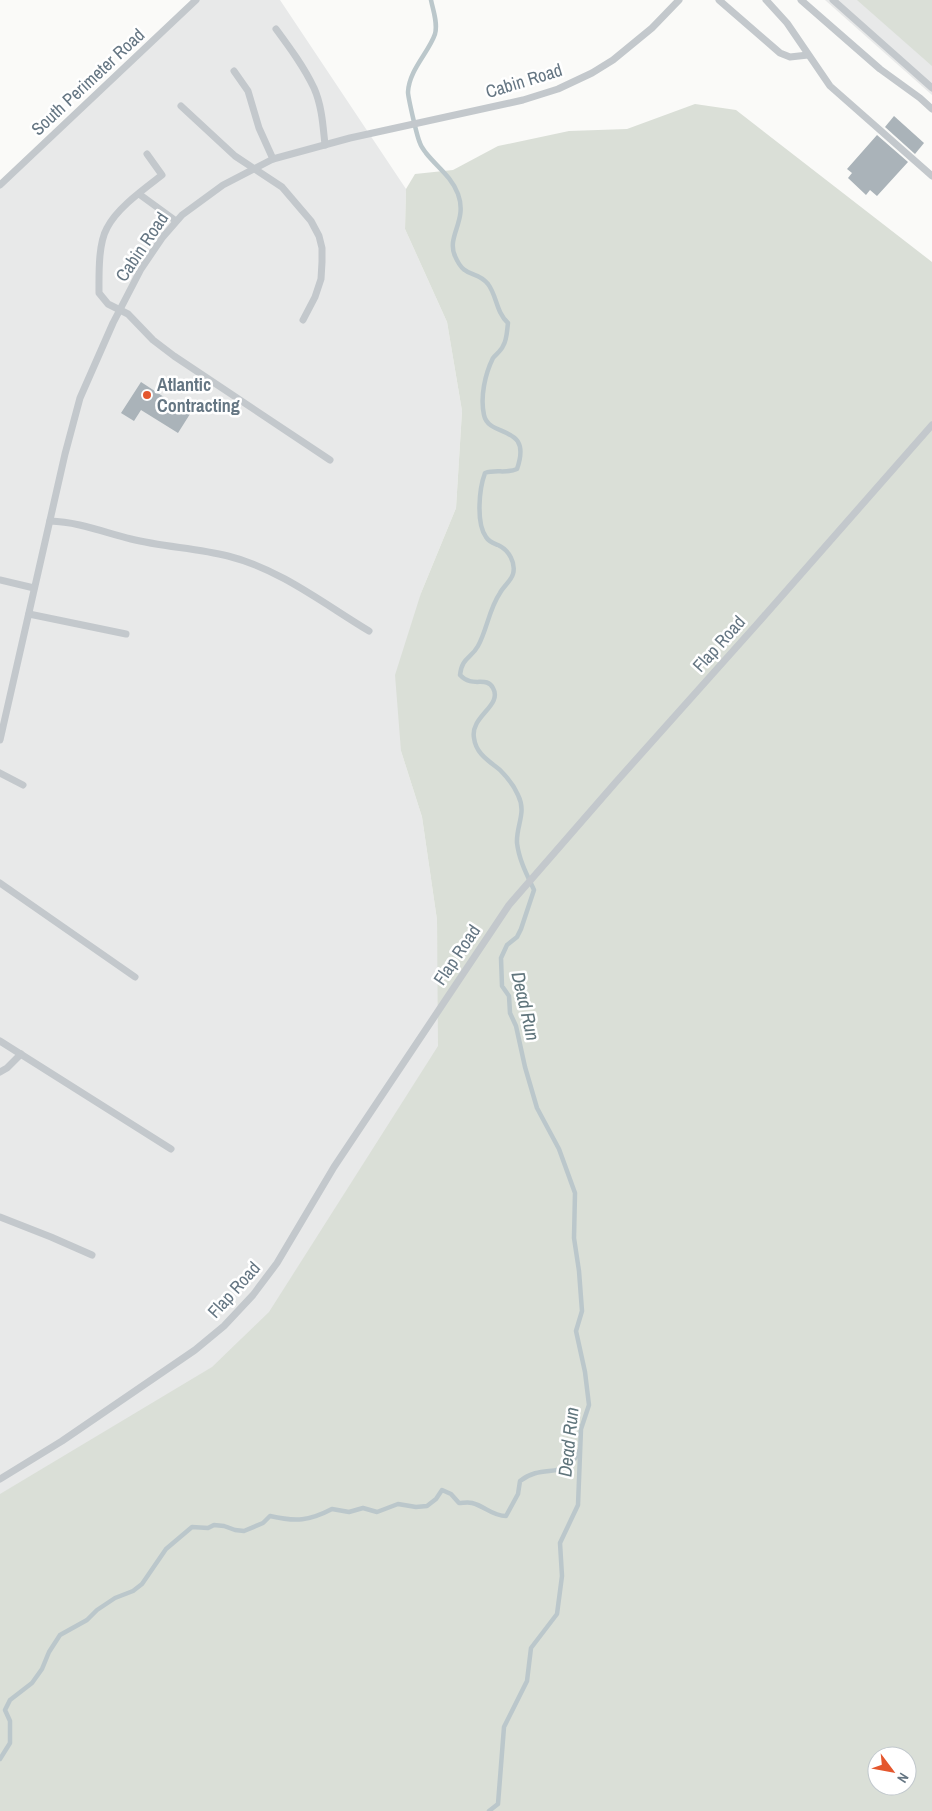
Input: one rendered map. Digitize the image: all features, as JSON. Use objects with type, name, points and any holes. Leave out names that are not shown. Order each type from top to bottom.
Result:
[{"type":"lane","name":"South Perimeter Road","points":[[0,185],[196,0]]},
{"type":"lane","name":"Cabin Road","points":[[0,740],[65,454],[80,398],[96,359],[141,269],[176,221],[208,195],[273,159],[558,90],[613,60],[652,28],[679,0]]},
{"type":"lane","points":[[719,0],[780,53],[790,57],[808,55]]},
{"type":"lane","points":[[766,0],[787,23],[830,86],[932,176]]},
{"type":"lane","points":[[802,0],[880,69],[932,108]]},
{"type":"lane","points":[[833,0],[932,88]]},
{"type":"lane","points":[[276,29],[302,65],[314,89],[321,112],[325,145]]},
{"type":"lane","points":[[234,71],[248,91],[260,128],[273,159]]},
{"type":"lane","points":[[181,106],[235,156],[282,187],[311,222],[319,236],[322,248],[321,279],[315,297],[303,320]]},
{"type":"lane","points":[[147,154],[162,175],[114,218],[106,229],[102,242],[99,293],[108,304],[128,314],[164,348],[330,460]]},
{"type":"lane","points":[[139,194],[176,221]]},
{"type":"lane","name":"Flap Road","points":[[0,1480],[62,1441],[195,1350],[224,1326],[254,1295],[277,1263],[339,1159],[481,946],[524,888],[932,425]]},
{"type":"lane","points":[[50,521],[69,522],[133,540],[230,556],[286,580],[368,632]]},
{"type":"lane","points":[[0,580],[34,588]]},
{"type":"lane","points":[[29,614],[126,634]]},
{"type":"lane","points":[[0,773],[23,785]]},
{"type":"lane","points":[[0,883],[135,977]]},
{"type":"lane","points":[[0,1041],[171,1149]]},
{"type":"lane","points":[[0,1072],[7,1068],[21,1054]]},
{"type":"lane","points":[[0,1218],[51,1237],[92,1256]]},
{"type":"shaded area","points":[[196,0],[280,0],[406,189],[405,229],[447,322],[462,411],[456,508],[421,593],[401,751],[422,817],[437,920],[439,994],[521,876],[903,1746],[867,1746],[867,1796],[917,1796],[917,1777],[932,1811],[0,1811],[0,185]]},
{"type":"shaded area","points":[[825,0],[932,0],[932,95]]},
{"type":"shaded area","points":[[857,0],[932,0],[932,66]]},
{"type":"shaded area","points":[[695,104],[736,110],[932,262],[932,1811],[0,1811],[0,1494],[212,1367],[269,1312],[438,1046],[437,920],[422,817],[401,751],[395,675],[421,593],[456,508],[462,411],[447,322],[405,229],[406,189],[415,174],[453,170],[498,146],[569,131],[627,129]]},
{"type":"building","points":[[894,116],[924,143],[915,154],[885,127]]},
{"type":"building","points":[[877,135],[908,162],[877,196],[870,190],[866,195],[848,178],[852,173],[847,169]]},
{"type":"building","name":"Atlantic Contracting","points":[[141,382],[190,414],[178,433],[141,410],[134,421],[121,413]]},
{"type":"waterway","name":"Dead Run","points":[[431,0],[436,30],[432,41],[412,76],[408,92],[409,101],[421,146],[448,177],[458,194],[460,212],[453,242],[455,256],[463,268],[484,279],[488,284],[501,314],[508,323],[504,344],[493,358],[488,371],[483,393],[483,408],[488,422],[515,438],[519,445],[520,454],[517,469],[485,473],[483,480],[480,497],[480,515],[483,531],[488,540],[502,547],[508,553],[514,570],[509,582],[496,599],[478,646],[465,661],[460,675],[470,681],[487,682],[493,688],[494,700],[474,730],[475,744],[484,757],[508,779],[516,792],[522,808],[517,843],[521,861],[534,890],[521,929],[517,937],[507,945],[501,958],[502,986],[509,996],[510,1013],[516,1026],[537,1108],[559,1149],[575,1193],[574,1238],[582,1311],[576,1331],[585,1372],[589,1405],[581,1429],[578,1505],[560,1543],[562,1576],[557,1614],[531,1648],[527,1681],[504,1727],[498,1804],[489,1811]]},
{"type":"waterway","points":[[0,1759],[10,1743],[10,1721],[5,1710],[10,1700],[32,1683],[42,1669],[49,1652],[60,1635],[87,1620],[97,1610],[115,1598],[133,1591],[142,1584],[166,1549],[192,1527],[208,1528],[214,1525],[244,1531],[263,1523],[270,1516],[295,1520],[316,1516],[332,1509],[349,1512],[363,1508],[377,1512],[398,1504],[416,1507],[427,1506],[436,1499],[442,1490],[451,1494],[459,1503],[472,1503],[501,1516],[506,1516],[518,1494],[520,1481],[538,1473],[568,1466],[579,1451]]},
{"type":"place","name":"Atlantic Contracting","points":[[147,395]]}]
